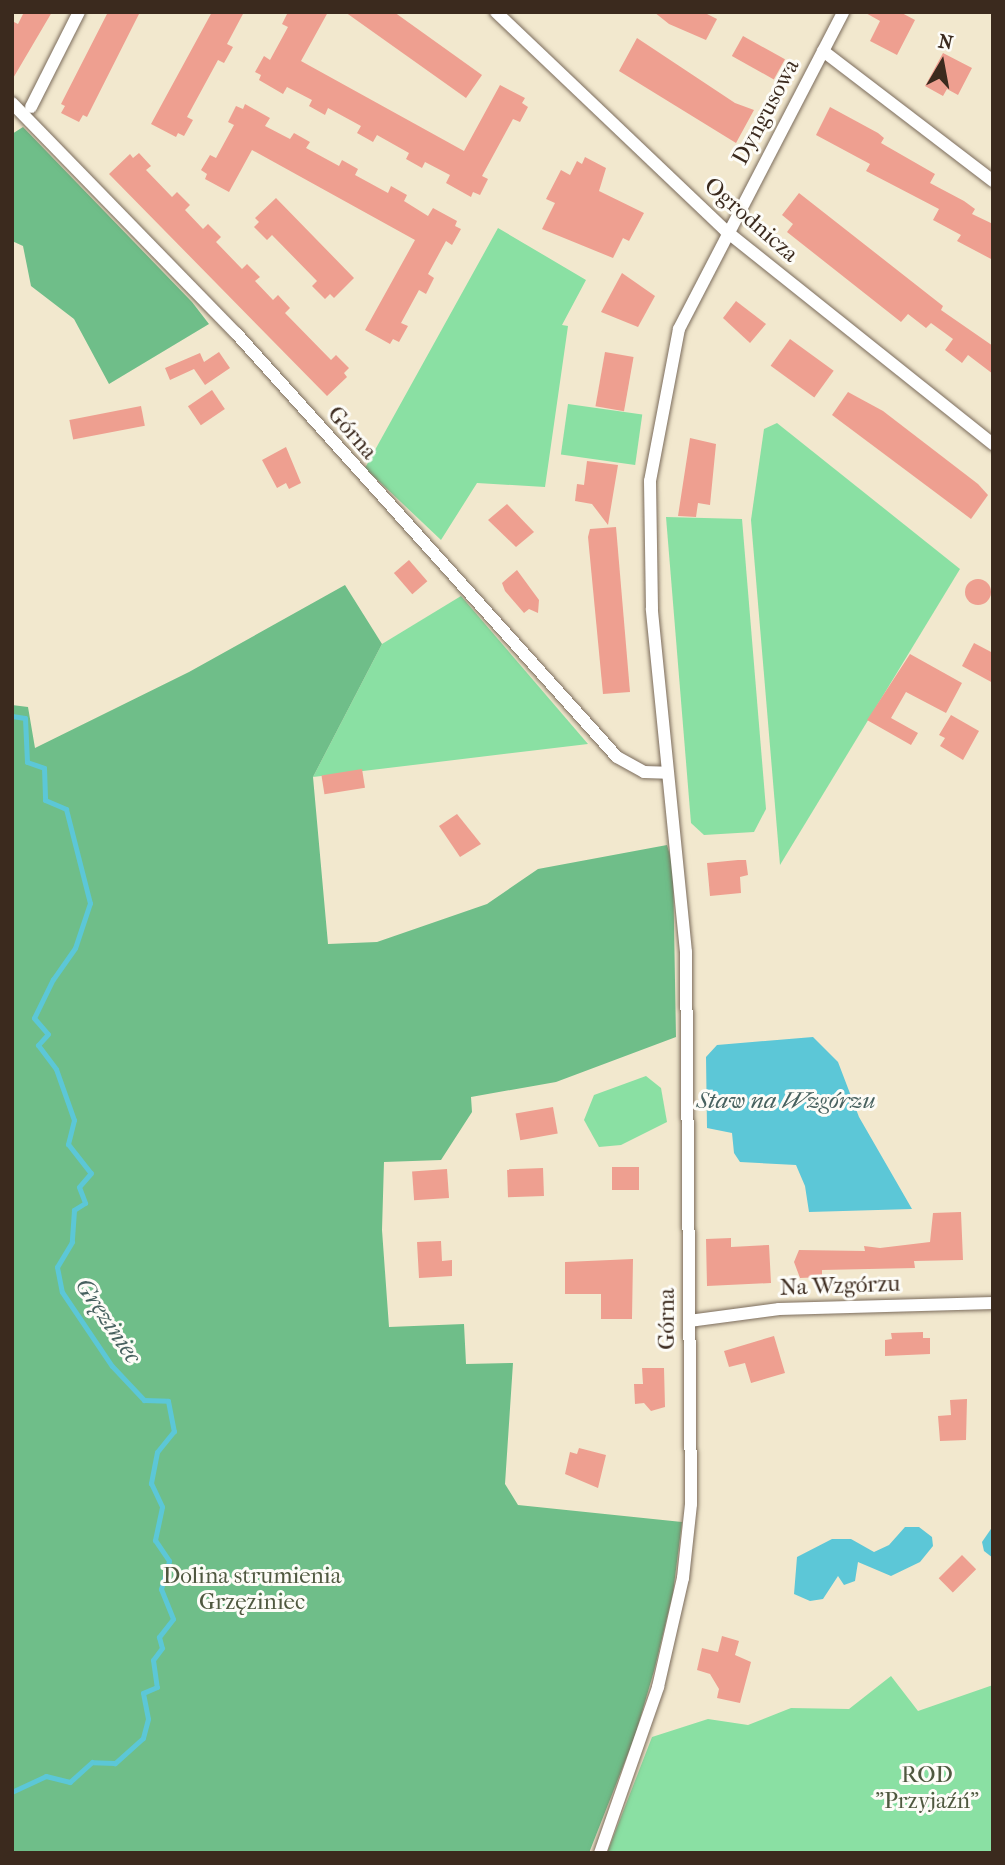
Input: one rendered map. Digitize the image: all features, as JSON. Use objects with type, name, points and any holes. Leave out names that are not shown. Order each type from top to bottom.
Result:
[{"type":"street","points":[[30,107],[79,12]]},
{"type":"street","name":"Ogrodnicza","points":[[496,12],[726,231],[993,444]]},
{"type":"street","name":"Dyngusowa","points":[[726,231],[843,12]]},
{"type":"street","points":[[822,51],[993,181]]},
{"type":"street","name":"Górna","points":[[12,103],[236,333],[617,757],[644,772],[667,773]]},
{"type":"street","name":"Górna","points":[[600,1853],[658,1688],[687,1553],[689,1321],[685,952],[649,569],[650,481],[673,348],[726,231]]},
{"type":"street","name":"Na Wzgórzu","points":[[689,1321],[779,1309],[993,1303]]},
{"type":"green space","points":[[23,127],[192,302],[209,324],[109,384],[74,319],[31,286],[23,246],[12,241],[12,134]]},
{"type":"green space","points":[[498,228],[586,280],[562,325],[568,326],[545,487],[477,483],[441,540],[365,468]]},
{"type":"green space","points":[[568,404],[642,414],[635,465],[561,455]]},
{"type":"green space","points":[[777,423],[960,569],[780,865],[751,520],[764,429]]},
{"type":"green space","points":[[666,517],[742,519],[766,809],[754,832],[704,835],[691,823]]},
{"type":"green space","name":"Dolina strumienia Grzęziniec","points":[[345,585],[382,644],[313,777],[328,944],[377,942],[487,904],[538,869],[667,845],[673,866],[676,1037],[556,1082],[471,1097],[472,1112],[441,1160],[384,1162],[382,1230],[389,1327],[464,1324],[466,1364],[513,1363],[505,1484],[518,1505],[682,1522],[673,1593],[654,1671],[635,1736],[589,1853],[12,1853],[12,705],[28,707],[35,748],[189,672]]},
{"type":"green space","points":[[461,596],[588,744],[313,777],[382,644]]},
{"type":"green space","points":[[646,1076],[661,1088],[667,1122],[621,1145],[599,1147],[584,1120],[594,1095]]},
{"type":"green space","name":"ROD \"Przyjaźń\"","points":[[891,1676],[918,1711],[993,1685],[993,1853],[607,1853],[652,1737],[708,1719],[748,1725],[791,1708],[849,1709]]},
{"type":"water","name":"Staw na Wzgórzu","points":[[813,1037],[838,1062],[859,1117],[912,1209],[809,1212],[805,1186],[796,1165],[740,1162],[734,1153],[732,1133],[707,1128],[706,1057],[717,1045]]},
{"type":"water","points":[[993,1526],[993,1558],[984,1551],[982,1542]]},
{"type":"water","points":[[905,1527],[919,1527],[932,1537],[933,1546],[920,1562],[891,1576],[858,1562],[855,1581],[844,1585],[838,1576],[823,1599],[810,1601],[794,1594],[797,1557],[832,1539],[851,1539],[874,1552],[889,1545]]},
{"type":"building","points":[[24,12],[52,12],[12,80],[12,21],[18,24]]},
{"type":"building","points":[[108,12],[140,12],[87,117],[83,115],[79,122],[61,113],[65,106],[61,104]]},
{"type":"building","points":[[212,12],[244,12],[227,44],[233,47],[224,63],[218,60],[187,117],[193,120],[184,136],[178,133],[176,137],[151,124]]},
{"type":"building","points":[[288,12],[328,12],[301,61],[464,151],[500,85],[525,98],[522,103],[528,107],[520,122],[513,119],[482,176],[488,179],[480,195],[473,192],[471,197],[446,183],[450,175],[425,162],[422,168],[406,159],[409,153],[377,135],[373,142],[357,133],[361,126],[328,108],[325,115],[309,106],[312,100],[287,87],[283,94],[259,80],[261,75],[255,72],[264,56],[270,60],[288,27],[282,24]]},
{"type":"building","points":[[345,12],[394,12],[482,75],[466,98]]},
{"type":"building","points":[[654,12],[703,12],[717,19],[706,40],[669,24]]},
{"type":"building","points":[[864,12],[900,12],[915,20],[897,55],[870,41],[880,21]]},
{"type":"building","points":[[743,36],[785,59],[774,79],[732,56]]},
{"type":"building","points":[[637,38],[735,103],[754,110],[736,143],[619,71]]},
{"type":"building","points":[[943,53],[972,68],[958,95],[947,89],[943,96],[925,86]]},
{"type":"building","points":[[245,104],[270,118],[265,126],[290,139],[294,133],[310,142],[306,148],[339,166],[342,160],[358,169],[355,175],[388,193],[391,186],[407,195],[404,201],[428,216],[433,208],[457,221],[455,226],[461,229],[452,245],[446,241],[428,274],[434,278],[426,294],[419,290],[401,323],[408,326],[399,342],[393,339],[390,344],[365,330],[415,240],[252,150],[229,192],[205,179],[207,174],[201,170],[210,155],[216,158],[234,125],[228,122],[236,106],[243,109]]},
{"type":"building","points":[[830,107],[878,133],[884,138],[881,143],[935,174],[930,183],[964,201],[975,209],[972,214],[993,224],[993,260],[957,241],[961,235],[933,220],[939,209],[866,171],[870,164],[816,135]]},
{"type":"building","points":[[139,153],[151,166],[146,170],[172,197],[177,192],[190,205],[185,210],[203,229],[208,224],[221,237],[216,242],[242,269],[247,264],[260,277],[255,281],[273,300],[278,295],[290,308],[285,313],[331,360],[336,355],[349,368],[344,373],[347,377],[327,396],[109,174],[130,154],[133,158]]},
{"type":"building","points":[[585,157],[606,168],[599,191],[644,213],[629,241],[623,238],[613,258],[542,229],[555,203],[546,199],[561,170],[570,175],[577,161],[582,164]]},
{"type":"building","points":[[799,193],[943,306],[941,310],[993,346],[993,374],[968,355],[962,363],[945,350],[953,339],[931,323],[926,328],[908,314],[901,322],[787,232],[793,224],[782,215]]},
{"type":"building","points":[[276,198],[354,278],[334,298],[330,294],[325,299],[312,286],[317,281],[272,235],[267,240],[254,227],[259,222],[255,218]]},
{"type":"building","points":[[622,273],[655,296],[638,327],[601,312]]},
{"type":"building","points":[[736,301],[766,324],[750,343],[723,318]]},
{"type":"building","points":[[790,339],[834,371],[814,397],[771,366]]},
{"type":"building","points":[[219,352],[230,368],[205,385],[194,369],[170,380],[165,368],[200,353],[204,362]]},
{"type":"building","points":[[605,352],[634,357],[624,411],[595,406]]},
{"type":"building","points":[[212,390],[225,409],[201,425],[188,406]]},
{"type":"building","points":[[848,392],[883,411],[978,484],[988,495],[971,519],[832,415]]},
{"type":"building","points":[[141,406],[145,426],[73,440],[69,420]]},
{"type":"building","points":[[690,438],[716,444],[710,505],[698,503],[696,517],[678,516]]},
{"type":"building","points":[[286,447],[301,483],[289,489],[286,483],[277,488],[262,460]]},
{"type":"building","points":[[587,461],[618,465],[608,525],[592,504],[575,501],[577,484],[584,485]]},
{"type":"building","points":[[507,504],[534,532],[516,547],[488,520]]},
{"type":"building","points":[[616,527],[630,692],[603,694],[588,537],[590,529]]},
{"type":"building","points":[[409,560],[427,581],[412,594],[394,573]]},
{"type":"building","points":[[517,570],[539,600],[538,613],[529,609],[524,613],[505,591],[502,583]]},
{"type":"building","points":[[978,579],[987,583],[991,592],[987,601],[978,605],[969,601],[965,592],[969,583]]},
{"type":"building","points":[[974,643],[993,653],[993,683],[962,666]]},
{"type":"building","points":[[910,654],[962,683],[946,713],[906,692],[891,718],[918,733],[911,745],[867,720]]},
{"type":"building","points":[[951,715],[979,731],[963,760],[940,746],[945,738],[939,735]]},
{"type":"building","points":[[362,769],[365,788],[324,794],[322,775]]},
{"type":"building","points":[[457,814],[481,844],[460,857],[439,826]]},
{"type":"building","points":[[746,860],[748,875],[740,877],[741,893],[710,896],[707,863]]},
{"type":"building","points":[[553,1107],[558,1134],[520,1140],[516,1114]]},
{"type":"building","points":[[612,1167],[639,1167],[639,1190],[612,1190]]},
{"type":"building","points":[[543,1168],[544,1196],[508,1197],[507,1169]]},
{"type":"building","points":[[447,1169],[449,1198],[414,1200],[412,1171]]},
{"type":"building","points":[[961,1212],[963,1260],[914,1261],[915,1268],[822,1270],[822,1277],[800,1278],[794,1262],[799,1250],[865,1251],[864,1246],[880,1248],[930,1242],[933,1213]]},
{"type":"building","points":[[731,1238],[731,1247],[769,1245],[771,1283],[707,1286],[706,1239]]},
{"type":"building","points":[[441,1241],[442,1261],[452,1260],[452,1276],[419,1278],[417,1242]]},
{"type":"building","points":[[633,1259],[632,1319],[601,1319],[601,1294],[565,1294],[565,1262]]},
{"type":"building","points":[[923,1332],[923,1338],[930,1338],[930,1354],[885,1356],[885,1340],[892,1339],[891,1333]]},
{"type":"building","points":[[774,1336],[785,1373],[751,1383],[745,1363],[729,1367],[724,1351]]},
{"type":"building","points":[[642,1368],[664,1368],[665,1407],[651,1411],[644,1403],[635,1404],[634,1384],[643,1384]]},
{"type":"building","points":[[967,1399],[966,1440],[940,1441],[938,1416],[951,1415],[950,1400]]},
{"type":"building","points":[[579,1448],[606,1455],[598,1488],[565,1474],[570,1452],[577,1454]]},
{"type":"building","points":[[962,1555],[976,1569],[953,1592],[939,1578]]},
{"type":"building","points":[[722,1636],[739,1641],[735,1655],[751,1662],[740,1703],[717,1698],[719,1689],[710,1674],[697,1670],[702,1648],[718,1652]]},
{"type":"waterway","name":"Gręziniec","points":[[12,716],[25,718],[27,762],[44,768],[45,800],[66,809],[90,903],[75,948],[53,979],[34,1018],[48,1034],[38,1045],[56,1069],[74,1120],[68,1144],[91,1173],[79,1187],[85,1203],[74,1210],[72,1242],[57,1267],[62,1292],[112,1366],[144,1400],[168,1401],[174,1431],[157,1452],[151,1483],[162,1507],[155,1540],[169,1561],[161,1589],[173,1619],[159,1637],[162,1648],[153,1660],[157,1687],[143,1693],[148,1719],[143,1738],[115,1763],[92,1762],[70,1782],[46,1776],[12,1792]]}]
